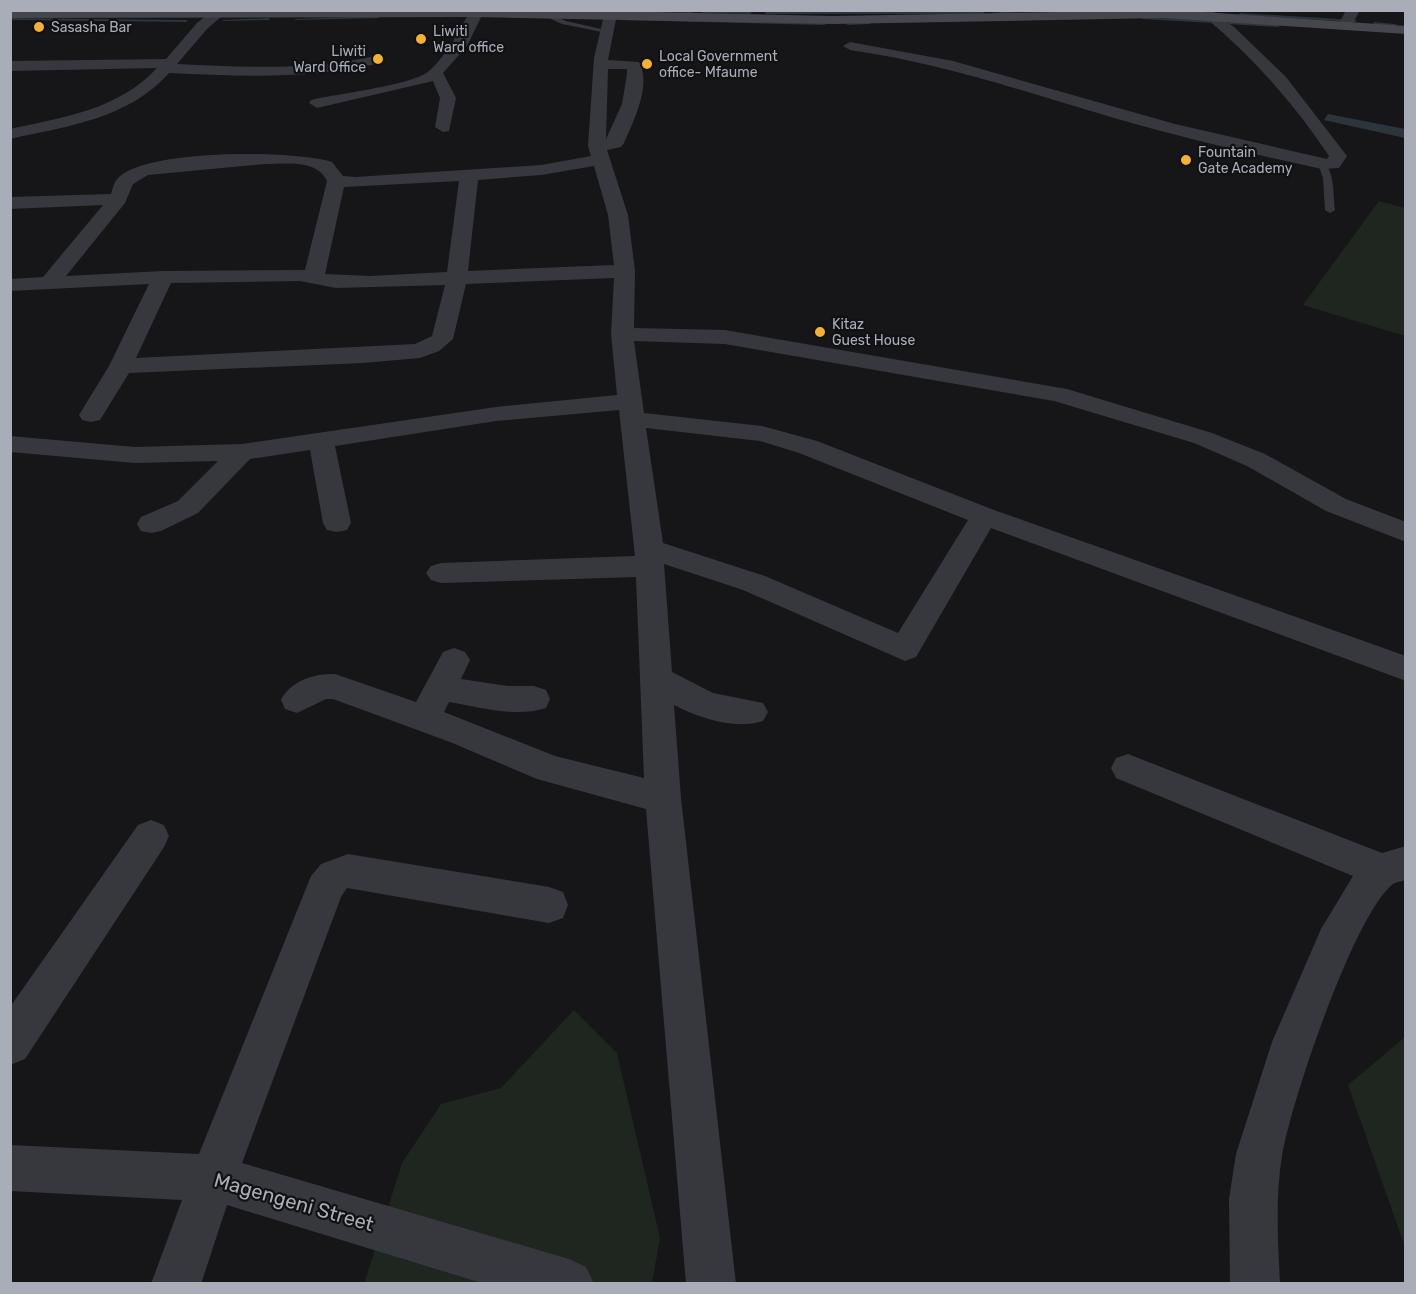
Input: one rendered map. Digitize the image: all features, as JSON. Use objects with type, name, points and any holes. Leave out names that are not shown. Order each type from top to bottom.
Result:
[{"type":"main road","points":[[10,14],[476,13],[544,14],[610,19],[757,15],[1234,14],[1406,30]]},
{"type":"street","points":[[1346,24],[1353,10]]},
{"type":"street","points":[[10,134],[111,108],[132,98],[219,13]]},
{"type":"street","points":[[442,127],[450,101],[443,82],[436,75],[435,70],[460,46],[476,13]]},
{"type":"street","points":[[850,46],[904,52],[972,68],[1120,114],[1322,164],[1333,164],[1338,156],[1323,135],[1247,44],[1211,15]]},
{"type":"street","points":[[610,19],[601,63],[599,153],[618,214],[625,271],[622,334],[649,557],[663,798],[711,1284]]},
{"type":"street","points":[[10,66],[166,66],[262,71],[346,67],[375,60]]},
{"type":"street","points":[[317,103],[410,84],[436,75]]},
{"type":"street","points":[[336,181],[374,182],[541,170],[599,153]]},
{"type":"street","points":[[49,283],[118,199],[125,181],[135,173],[177,166],[304,160],[327,167],[336,181],[314,277]]},
{"type":"street","points":[[121,366],[270,362],[420,351],[442,339],[458,278],[469,176]]},
{"type":"street","points":[[10,203],[118,199]]},
{"type":"street","points":[[10,285],[163,277],[314,277],[336,282],[370,282],[625,271]]},
{"type":"street","points":[[91,415],[121,366],[163,277]]},
{"type":"street","points":[[622,334],[725,337],[1058,394],[1203,438],[1256,460],[1336,505],[1406,533]]},
{"type":"street","points":[[10,444],[135,455],[242,452],[496,414],[632,410],[771,437],[862,467],[984,516],[1406,669]]},
{"type":"street","points":[[321,440],[337,523]]},
{"type":"street","points":[[151,524],[188,507],[242,452]]},
{"type":"street","points":[[441,573],[649,557],[754,583],[905,649],[984,516]]},
{"type":"street","points":[[424,719],[454,660]]},
{"type":"street","points":[[656,678],[687,698],[722,711],[752,712]]},
{"type":"street","points":[[297,700],[321,686],[335,687],[424,719],[549,769],[663,798]]},
{"type":"street","points":[[439,688],[508,699],[534,699]]},
{"type":"street","points":[[1128,768],[1393,866],[1363,892],[1335,942],[1287,1057],[1259,1154],[1253,1199],[1255,1284]]},
{"type":"street","points":[[10,1044],[151,836]]},
{"type":"street","points":[[176,1284],[213,1178],[325,888],[334,876],[348,871],[549,905]]},
{"type":"street","name":"Magengeni Street","points":[[10,1168],[213,1178],[568,1284]]},
{"type":"lane","points":[[1322,164],[1327,178],[1330,210]]},
{"type":"shaded area","points":[[1328,114],[1405,129],[1405,138],[1324,120]]},
{"type":"shaded area","points":[[1379,201],[1405,208],[1405,336],[1303,305]]},
{"type":"shaded area","points":[[574,1010],[617,1053],[660,1238],[652,1283],[364,1284],[402,1163],[441,1104],[501,1088]]},
{"type":"shaded area","points":[[1405,1037],[1405,1247],[1348,1085]]},
{"type":"waterway","points":[[655,10],[691,12]]},
{"type":"waterway","points":[[993,13],[1032,11]]},
{"type":"waterway","points":[[1194,11],[1214,12]]},
{"type":"waterway","points":[[703,12],[750,13]]},
{"type":"waterway","points":[[766,13],[983,13]]},
{"type":"waterway","points":[[1240,14],[1355,21]]},
{"type":"waterway","points":[[296,19],[378,17]]},
{"type":"waterway","points":[[1143,18],[1213,22]]},
{"type":"waterway","points":[[10,19],[186,21]]},
{"type":"waterway","points":[[224,20],[269,19]]},
{"type":"waterway","points":[[621,19],[824,24]]},
{"type":"waterway","points":[[848,24],[869,23]]},
{"type":"waterway","points":[[1229,23],[1278,26]]},
{"type":"waterway","points":[[1374,23],[1395,25]]},
{"type":"place","name":"Sasasha Bar","points":[[39,27]]},
{"type":"place","name":"Liwiti Ward office","points":[[421,39]]},
{"type":"place","name":"Liwiti Ward Office","points":[[378,59]]},
{"type":"place","name":"Local Government office- Mfaume","points":[[647,64]]},
{"type":"place","name":"Fountain Gate Academy","points":[[1186,160]]},
{"type":"place","name":"Kitaz Guest House","points":[[820,332]]}]
